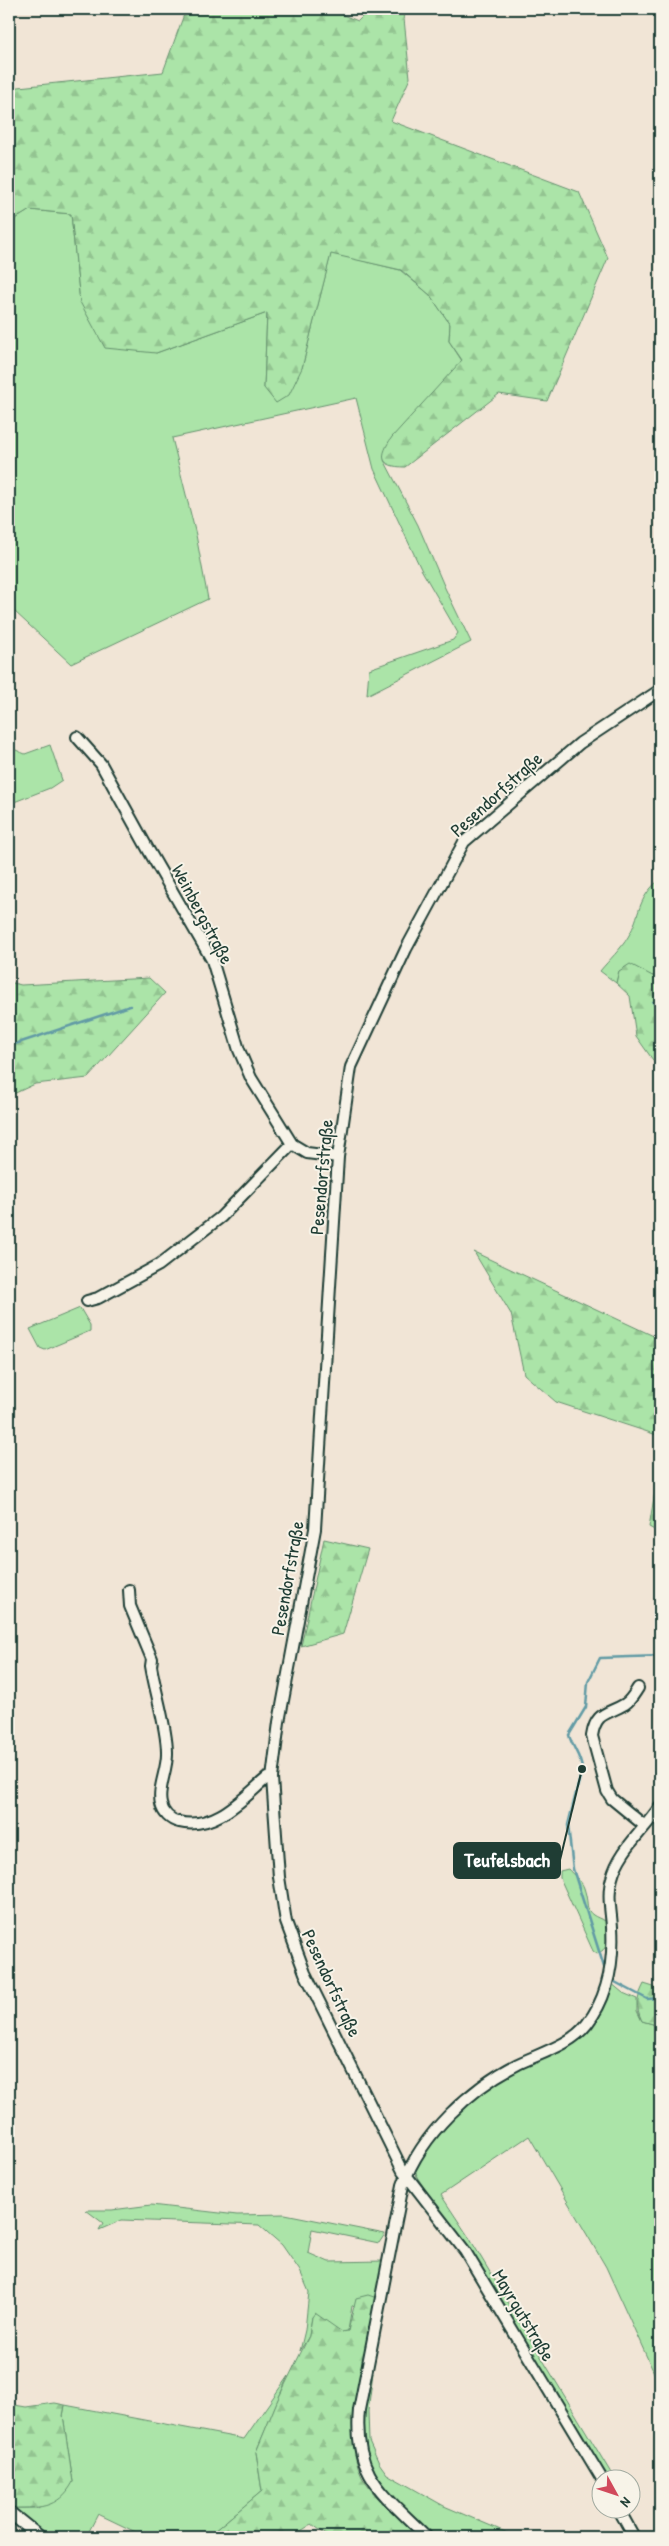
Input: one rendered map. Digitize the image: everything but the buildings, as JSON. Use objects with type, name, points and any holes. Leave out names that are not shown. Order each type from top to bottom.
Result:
[{"type":"street","name":"Pesendorfstraße","points":[[406,2176],[305,1973],[290,1936],[279,1877],[272,1778],[279,1722],[315,1529],[338,1157],[351,1067],[406,948],[464,842],[580,743],[660,690]]},
{"type":"street","name":"Weinbergstraße","points":[[77,737],[102,764],[149,851],[212,960],[245,1064],[292,1144]]},
{"type":"street","points":[[87,1301],[98,1298],[159,1265],[221,1218],[292,1144],[307,1152],[338,1157]]},
{"type":"street","points":[[129,1590],[152,1659],[151,1666],[168,1750],[166,1773],[160,1795],[164,1812],[174,1821],[183,1823],[213,1818],[234,1808],[267,1778],[272,1778]]},
{"type":"street","points":[[638,1688],[626,1703],[601,1715],[592,1736],[607,1791],[612,1799],[645,1826]]},
{"type":"street","points":[[427,2537],[375,2485],[362,2460],[358,2439],[359,2410],[397,2210],[406,2176],[428,2141],[458,2108],[477,2092],[516,2065],[567,2041],[577,2034],[592,2017],[610,1970],[612,1947],[609,1899],[612,1877],[623,1853],[660,1806]]},
{"type":"street","name":"Mayrgutstraße","points":[[406,2176],[470,2260],[595,2468]]},
{"type":"street","points":[[9,2512],[40,2537]]},
{"type":"street","points":[[624,2518],[634,2537]]},
{"type":"green space","points":[[186,9],[328,9],[358,21],[370,9],[403,9],[410,78],[391,121],[579,192],[608,258],[547,401],[499,394],[405,467],[386,463],[384,459],[385,450],[392,437],[462,360],[449,341],[450,324],[430,295],[401,270],[331,254],[302,368],[289,395],[276,403],[264,388],[267,313],[156,353],[105,348],[80,302],[71,214],[30,210],[9,223],[9,88],[163,72]]},
{"type":"green space","points":[[30,210],[71,214],[80,302],[156,353],[267,313],[264,388],[302,368],[331,253],[400,270],[430,295],[450,324],[449,341],[462,361],[428,399],[384,460],[418,525],[471,642],[367,695],[369,669],[453,640],[458,633],[421,569],[374,469],[356,398],[172,438],[196,535],[208,599],[71,664],[14,611],[9,605],[9,223]]},
{"type":"green space","points":[[50,745],[62,780],[50,788],[9,804],[9,747],[25,754]]},
{"type":"green space","points":[[660,879],[660,980],[655,976],[619,971],[616,983],[600,971],[625,941],[646,894]]},
{"type":"green space","points":[[630,964],[660,980],[660,1070],[636,1036],[630,996],[616,983],[619,971]]},
{"type":"green space","points":[[149,978],[165,993],[88,1078],[35,1084],[9,1096],[9,982],[21,985]]},
{"type":"green space","points":[[474,1252],[660,1339],[660,1436],[556,1402],[524,1374],[511,1314]]},
{"type":"green space","points":[[80,1308],[90,1325],[90,1331],[45,1350],[40,1348],[30,1329]]},
{"type":"green space","points":[[660,1462],[660,1533],[649,1527]]},
{"type":"green space","points":[[324,1539],[368,1549],[343,1634],[301,1646]]},
{"type":"green space","points":[[568,1869],[583,1885],[590,1912],[606,1921],[608,1926],[609,1940],[605,1948],[597,1954],[593,1951],[560,1878],[560,1871]]},
{"type":"green space","points":[[611,1983],[623,1993],[637,1999],[637,2011],[642,2021],[660,2026],[660,2386],[606,2267],[529,2136],[441,2195],[470,2239],[608,2468],[599,2468],[417,2177],[415,2168],[420,2158],[453,2118],[497,2081],[576,2039]]},
{"type":"green space","points":[[644,1984],[660,1989],[660,2026],[642,2021],[638,2011],[638,2002]]},
{"type":"green space","points":[[151,2205],[237,2215],[285,2214],[385,2234],[379,2243],[312,2229],[308,2253],[329,2262],[384,2261],[377,2298],[352,2306],[348,2331],[342,2332],[312,2317],[309,2336],[300,2351],[305,2330],[309,2292],[300,2271],[282,2245],[259,2225],[122,2220],[99,2230],[103,2223],[86,2210],[112,2210]]},
{"type":"green space","points":[[368,2295],[377,2298],[357,2389],[353,2437],[356,2458],[362,2477],[374,2494],[420,2537],[329,2537],[312,2524],[291,2537],[207,2537],[262,2491],[256,2452],[278,2399],[309,2336],[312,2317],[315,2313],[342,2332],[348,2331],[356,2298]]},
{"type":"green space","points":[[373,2373],[368,2411],[369,2441],[379,2463],[387,2474],[444,2506],[517,2537],[433,2537],[393,2498],[372,2468],[365,2451],[362,2433],[363,2413]]},
{"type":"green space","points":[[288,2376],[256,2452],[262,2491],[207,2537],[146,2537],[98,2514],[86,2537],[47,2537],[9,2508],[38,2508],[73,2482],[63,2416],[65,2405],[244,2439]]},
{"type":"green space","points":[[55,2403],[65,2405],[63,2416],[73,2482],[61,2498],[54,2503],[29,2508],[9,2508],[9,2404],[26,2407]]},
{"type":"waterway","points":[[653,1002],[660,1012]]},
{"type":"waterway","points":[[9,1046],[130,1006]]},
{"type":"waterway","points":[[605,1970],[573,1869],[568,1825],[582,1769],[569,1735],[586,1707],[588,1682],[600,1658],[660,1656]]},
{"type":"waterway","points":[[613,1981],[647,1999],[660,1998]]},
{"type":"place","name":"Teufelsbach","points":[[582,1769]]}]
